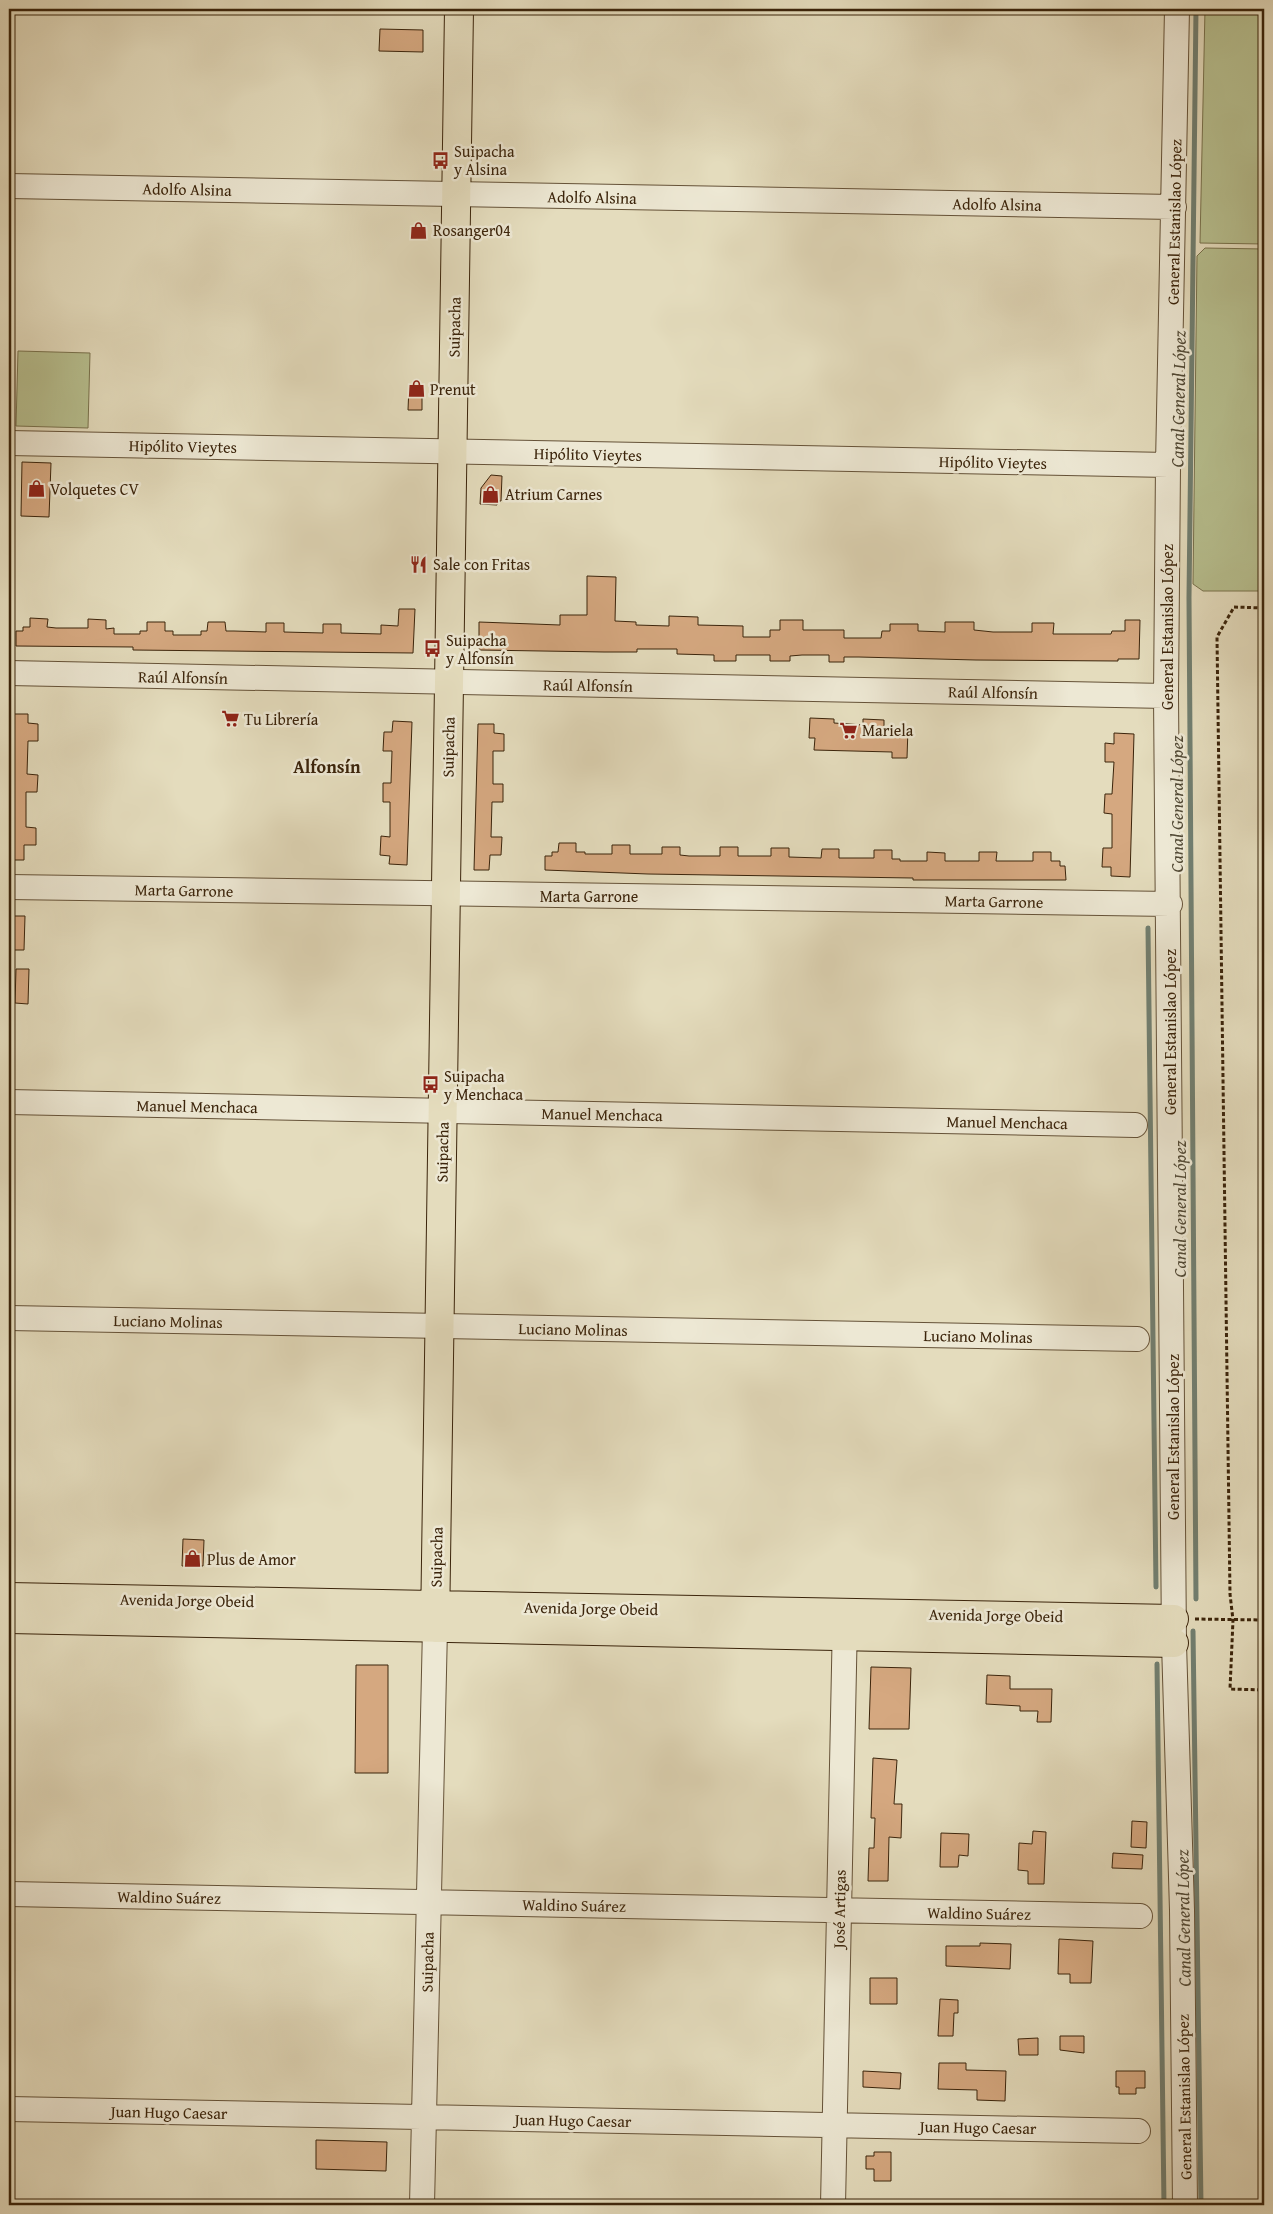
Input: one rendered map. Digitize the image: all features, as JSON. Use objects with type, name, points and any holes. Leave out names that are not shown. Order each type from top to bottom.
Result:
[{"type":"main road","name":"Suipacha","points":[[435,1616],[459,9]]},
{"type":"main road","name":"Avenida Jorge Obeid","points":[[9,1597],[435,1616],[1174,1631]]},
{"type":"main road","name":"Avenida Jorge Obeid","points":[[9,1619],[435,1616]]},
{"type":"street","name":"General Estanislao López","points":[[1177,9],[1168,464],[1166,696],[1170,904],[1174,1631],[1182,1910],[1185,2205]]},
{"type":"street","name":"Adolfo Alsina","points":[[9,186],[1174,207]]},
{"type":"street","name":"Hipólito Vieytes","points":[[9,443],[1168,464]]},
{"type":"street","name":"Raúl Alfonsín","points":[[9,673],[1166,696]]},
{"type":"street","name":"Marta Garrone","points":[[9,887],[446,895],[850,898],[1170,904]]},
{"type":"street","name":"Manuel Menchaca","points":[[9,1102],[1135,1125]]},
{"type":"street","name":"Luciano Molinas","points":[[9,1318],[1137,1340]]},
{"type":"street","name":"Suipacha","points":[[422,2205],[435,1616]]},
{"type":"street","name":"José Artigas","points":[[833,2205],[844,1624]]},
{"type":"street","name":"Waldino Suárez","points":[[9,1894],[1140,1916]]},
{"type":"street","name":"Juan Hugo Caesar","points":[[9,2109],[1138,2130]]},
{"type":"path","points":[[1264,608],[1234,607],[1217,637],[1230,1594],[1234,1620],[1230,1689],[1264,1690]]},
{"type":"path","points":[[1209,1620],[1264,1620]]},
{"type":"green space","points":[[1205,9],[1264,9],[1264,244],[1200,243]]},
{"type":"green space","points":[[1205,248],[1264,249],[1264,591],[1203,591],[1193,584],[1197,256]]},
{"type":"green space","points":[[18,351],[90,353],[88,428],[16,426]]},
{"type":"building","points":[[380,29],[423,30],[423,52],[379,51]]},
{"type":"building","points":[[409,386],[422,386],[422,410],[408,410]]},
{"type":"building","name":"Volquetes CV","points":[[22,462],[51,463],[49,517],[21,516]]},
{"type":"building","name":"Atrium Carnes","points":[[491,475],[502,476],[501,501],[497,501],[497,505],[480,504],[481,488]]},
{"type":"building","points":[[587,576],[616,577],[615,621],[636,622],[636,625],[669,626],[669,616],[698,617],[698,625],[743,626],[743,637],[770,637],[770,630],[780,630],[780,620],[803,620],[803,630],[844,630],[844,638],[881,638],[882,631],[890,631],[890,624],[918,624],[918,631],[945,632],[945,622],[974,622],[974,630],[1032,632],[1032,623],[1054,623],[1053,634],[1111,634],[1112,631],[1125,631],[1125,620],[1140,620],[1139,659],[1118,659],[1118,661],[844,657],[844,662],[829,662],[829,655],[790,656],[790,661],[770,661],[770,655],[736,655],[736,661],[714,661],[714,655],[677,654],[677,649],[637,649],[637,652],[479,650],[479,622],[560,625],[560,615],[587,615]]},
{"type":"building","points":[[399,609],[415,609],[413,653],[133,650],[133,647],[16,646],[16,631],[23,631],[23,627],[30,627],[30,618],[48,619],[47,627],[56,628],[88,628],[88,619],[106,620],[106,629],[114,628],[114,634],[140,634],[140,631],[147,631],[147,622],[165,622],[165,631],[173,631],[173,635],[201,635],[201,631],[207,631],[208,622],[225,622],[226,631],[266,632],[266,623],[284,623],[284,632],[323,633],[323,624],[341,624],[341,633],[381,634],[381,625],[398,626]]},
{"type":"building","points":[[12,714],[28,714],[28,723],[38,724],[38,741],[28,741],[27,774],[38,775],[37,792],[26,792],[26,827],[36,828],[36,845],[24,845],[24,860],[9,860]]},
{"type":"building","points":[[810,718],[834,719],[834,723],[863,725],[863,719],[884,720],[884,727],[908,728],[907,758],[892,758],[892,752],[814,750],[815,738],[809,738]]},
{"type":"building","points":[[393,721],[412,722],[407,865],[389,864],[390,856],[380,855],[381,836],[390,837],[390,802],[383,802],[383,783],[391,783],[392,751],[383,751],[384,732],[392,732]]},
{"type":"building","points":[[478,724],[494,724],[494,733],[504,734],[504,751],[493,751],[493,784],[503,784],[503,802],[492,802],[491,837],[502,837],[501,855],[490,855],[489,870],[474,870]]},
{"type":"building","points":[[1114,733],[1134,734],[1130,877],[1111,876],[1111,867],[1102,867],[1103,848],[1112,848],[1112,814],[1104,813],[1105,794],[1112,794],[1114,762],[1105,762],[1105,743],[1114,744]]},
{"type":"building","points":[[559,843],[576,843],[576,852],[585,852],[585,854],[612,854],[612,845],[630,845],[630,854],[662,854],[662,847],[680,847],[680,855],[689,856],[720,856],[720,847],[738,847],[738,856],[771,856],[771,848],[789,848],[789,857],[821,858],[822,849],[839,849],[839,858],[874,858],[874,850],[892,850],[892,859],[900,859],[900,861],[927,861],[927,852],[945,853],[945,861],[979,861],[979,852],[997,852],[996,861],[1033,861],[1033,852],[1051,852],[1051,861],[1060,861],[1060,866],[1065,866],[1066,880],[913,880],[913,878],[648,874],[545,870],[545,856],[552,856],[552,852],[558,852]]},
{"type":"building","points":[[12,916],[25,916],[24,950],[11,950]]},
{"type":"building","points":[[16,969],[29,969],[28,1004],[15,1003]]},
{"type":"building","points":[[183,1539],[204,1540],[203,1566],[182,1566]]},
{"type":"building","points":[[356,1665],[388,1665],[388,1773],[355,1773]]},
{"type":"building","points":[[871,1667],[911,1668],[909,1729],[869,1729]]},
{"type":"building","points":[[987,1675],[1010,1676],[1010,1689],[1052,1689],[1051,1722],[1037,1722],[1038,1711],[1020,1711],[1020,1706],[986,1704]]},
{"type":"building","points":[[873,1758],[897,1760],[894,1804],[902,1804],[901,1838],[889,1837],[888,1881],[868,1881],[869,1848],[874,1848],[875,1818],[871,1818]]},
{"type":"building","points":[[1132,1821],[1147,1822],[1146,1848],[1131,1847]]},
{"type":"building","points":[[1033,1831],[1046,1832],[1044,1884],[1028,1884],[1028,1871],[1018,1870],[1019,1843],[1032,1844]]},
{"type":"building","points":[[941,1833],[969,1834],[968,1856],[959,1855],[958,1867],[940,1867]]},
{"type":"building","points":[[1113,1853],[1143,1855],[1142,1869],[1112,1868]]},
{"type":"building","points":[[1059,1939],[1093,1941],[1091,1983],[1070,1983],[1070,1974],[1058,1974]]},
{"type":"building","points":[[980,1943],[1011,1944],[1010,1969],[946,1966],[946,1946],[980,1946]]},
{"type":"building","points":[[870,1978],[897,1978],[897,2004],[870,2004]]},
{"type":"building","points":[[940,1999],[958,2000],[958,2013],[954,2013],[953,2036],[938,2036]]},
{"type":"building","points":[[1060,2036],[1084,2036],[1084,2053],[1060,2050]]},
{"type":"building","points":[[1038,2038],[1038,2055],[1019,2055],[1018,2039]]},
{"type":"building","points":[[939,2063],[966,2063],[966,2070],[1006,2071],[1005,2101],[977,2100],[977,2090],[938,2089]]},
{"type":"building","points":[[863,2071],[901,2073],[900,2089],[863,2087]]},
{"type":"building","points":[[1116,2071],[1145,2071],[1145,2088],[1136,2088],[1136,2094],[1119,2094],[1119,2087],[1116,2087]]},
{"type":"building","points":[[316,2140],[387,2142],[386,2171],[316,2169]]},
{"type":"building","points":[[874,2152],[891,2152],[891,2181],[874,2181],[874,2169],[866,2169],[866,2156],[874,2156]]},
{"type":"waterway","name":"Canal General López","points":[[1196,9],[1189,598],[1196,1599]]},
{"type":"waterway","name":"Canal General López","points":[[1148,928],[1156,1587]]},
{"type":"waterway","name":"Canal General López","points":[[1193,1631],[1201,2205]]},
{"type":"waterway","name":"Canal General López","points":[[1157,1664],[1164,2205]]},
{"type":"place","name":"Suipacha y Alsina","points":[[440,160]]},
{"type":"place","name":"Rosanger04","points":[[419,230]]},
{"type":"place","name":"Prenut","points":[[416,389]]},
{"type":"place","name":"Volquetes CV","points":[[36,489]]},
{"type":"place","name":"Atrium Carnes","points":[[491,494]]},
{"type":"place","name":"Sale con Fritas","points":[[419,564]]},
{"type":"place","name":"Suipacha y Alfonsín","points":[[432,649]]},
{"type":"place","name":"Tu Librería","points":[[230,719]]},
{"type":"place","name":"Mariela","points":[[848,730]]},
{"type":"place","name":"Suipacha y Menchaca","points":[[430,1085]]},
{"type":"place","name":"Plus de Amor","points":[[193,1559]]},
{"type":"district","name":"Alfonsín","points":[[327,766]]}]
